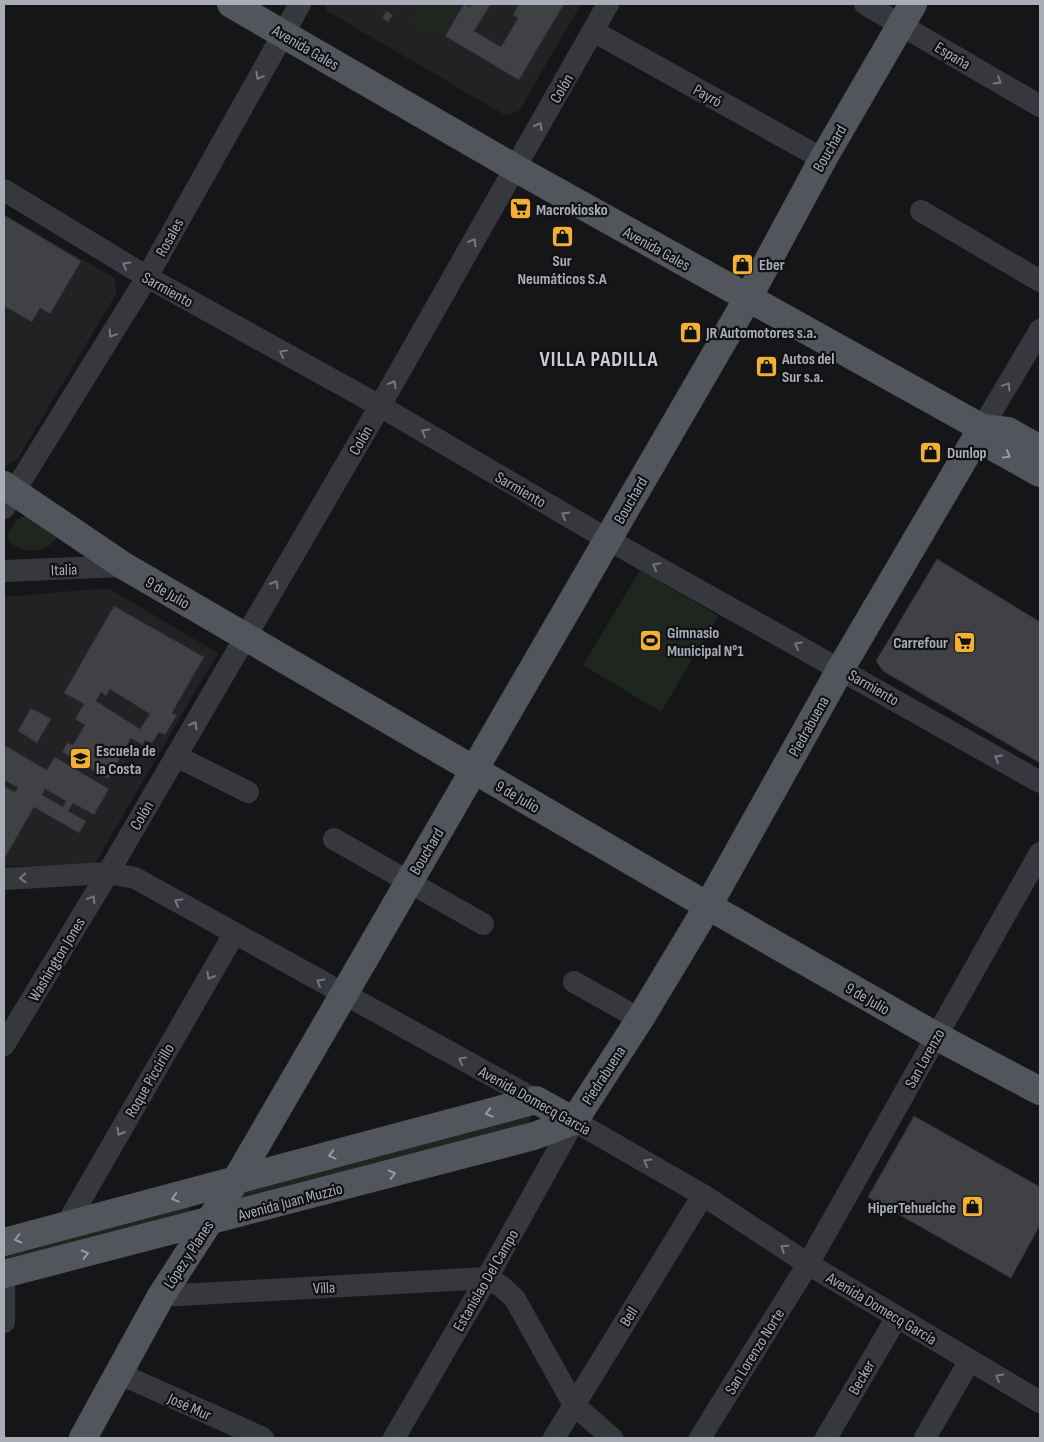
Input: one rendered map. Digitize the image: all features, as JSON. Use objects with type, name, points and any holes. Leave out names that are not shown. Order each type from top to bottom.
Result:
[{"type":"main road","name":"Avenida Gales","points":[[231,4],[515,168],[982,428],[1008,431],[1040,449]]},
{"type":"main road","name":"Bouchard","points":[[344,996],[408,882],[475,770],[748,298],[823,159],[907,14]]},
{"type":"main road","name":"Avenida Gales","points":[[982,428],[997,449],[1040,473]]},
{"type":"main road","name":"Piedrabuena","points":[[574,1121],[640,1019],[708,906],[841,668],[982,428]]},
{"type":"main road","name":"9 de Julio","points":[[7,495],[245,637],[708,906],[936,1036],[1040,1091]]},
{"type":"main road","name":"López y Planes","points":[[83,1438],[161,1296],[236,1180],[344,996]]},
{"type":"main road","name":"Avenida Juan Muzzio","points":[[4,1242],[536,1100]]},
{"type":"main road","name":"Avenida Domecq García","points":[[536,1100],[574,1121]]},
{"type":"main road","name":"Avenida Juan Muzzio","points":[[4,1274],[145,1239],[534,1136],[574,1121]]},
{"type":"main road","points":[[145,1239],[160,1244],[170,1254],[176,1274]]},
{"type":"street","name":"Rosales","points":[[7,495],[147,277],[300,4]]},
{"type":"street","name":"Colón","points":[[108,873],[380,406],[608,4]]},
{"type":"street","name":"España","points":[[865,4],[907,14],[1040,106]]},
{"type":"street","name":"Payró","points":[[593,31],[823,159]]},
{"type":"street","name":"Sarmiento","points":[[4,190],[147,277],[380,406],[607,539],[841,668],[1040,782]]},
{"type":"street","points":[[922,211],[1040,281]]},
{"type":"street","name":"Piedrabuena","points":[[982,428],[1040,330]]},
{"type":"street","name":"Italia","points":[[4,571],[124,566]]},
{"type":"street","points":[[176,756],[248,792]]},
{"type":"street","points":[[334,839],[483,924]]},
{"type":"street","name":"San Lorenzo","points":[[808,1264],[1040,853]]},
{"type":"street","name":"Avenida Domecq García","points":[[4,879],[108,873],[135,878],[344,996],[536,1100]]},
{"type":"street","name":"Washington Jones","points":[[4,1045],[108,873]]},
{"type":"street","name":"Roque Piccirillo","points":[[64,1227],[234,934]]},
{"type":"street","points":[[574,982],[640,1019]]},
{"type":"street","name":"Avenida Domecq García","points":[[574,1121],[703,1195],[808,1264],[1040,1401]]},
{"type":"street","name":"Estanislao Del Campo","points":[[394,1438],[487,1278],[574,1121]]},
{"type":"street","name":"Bell","points":[[554,1438],[703,1195]]},
{"type":"street","name":"San Lorenzo Norte","points":[[700,1438],[808,1264]]},
{"type":"street","points":[[4,1274],[4,1322]]},
{"type":"street","points":[[487,1278],[501,1286],[515,1299],[574,1405],[612,1438]]},
{"type":"street","name":"Villa","points":[[161,1296],[487,1278]]},
{"type":"street","name":"Becker","points":[[826,1438],[897,1316]]},
{"type":"street","points":[[925,1438],[970,1360]]},
{"type":"street","name":"José Mur","points":[[118,1373],[251,1436]]},
{"type":"shaded area","points":[[325,4],[581,4],[519,111],[505,115],[327,11]]},
{"type":"shaded area","points":[[421,4],[460,4],[439,41],[410,23]]},
{"type":"shaded area","points":[[4,215],[115,278],[116,294],[18,458],[4,467]]},
{"type":"shaded area","points":[[22,517],[29,517],[54,532],[56,537],[52,543],[39,550],[22,549],[15,546],[7,534],[16,520]]},
{"type":"shaded area","name":"Gimnasio Municipal N°1","points":[[640,570],[718,616],[661,712],[583,665]]},
{"type":"shaded area","name":"Escuela de la Costa","points":[[108,588],[218,653],[94,865],[4,866],[4,597]]},
{"type":"shaded area","points":[[524,1114],[529,1116],[531,1125],[242,1199],[240,1193]]},
{"type":"shaded area","points":[[190,1206],[191,1216],[4,1268],[4,1251]]},
{"type":"building","points":[[464,4],[470,7],[472,4],[491,4],[474,31],[501,47],[518,18],[513,15],[519,4],[564,4],[519,80],[445,36]]},
{"type":"building","points":[[386,11],[393,15],[388,22],[382,18]]},
{"type":"building","points":[[4,215],[81,261],[50,314],[40,308],[32,322],[4,306]]},
{"type":"building","name":"Carrefour","points":[[937,559],[1040,622],[1040,763],[883,671],[876,661]]},
{"type":"building","points":[[114,606],[204,657],[172,713],[177,715],[165,735],[159,732],[152,743],[145,740],[143,745],[131,738],[108,779],[62,752],[67,743],[73,745],[85,725],[75,719],[84,704],[64,693]],"holes":[[[110,689],[150,714],[140,729],[96,701],[101,692],[106,696]]]},
{"type":"building","points":[[31,708],[51,719],[37,743],[18,731]]},
{"type":"building","points":[[6,746],[47,770],[55,757],[109,789],[94,815],[73,803],[68,811],[86,821],[79,833],[34,807],[4,859],[4,786],[15,792],[18,788],[4,780],[4,750]],"holes":[[[45,789],[66,801],[63,807],[42,795]]]},
{"type":"building","points":[[914,1116],[1040,1187],[1040,1225],[1011,1278],[868,1197]]},
{"type":"place","name":"Macrokiosko","points":[[520,209]]},
{"type":"place","name":"Sur Neumáticos S.A","points":[[562,236]]},
{"type":"place","name":"Eber","points":[[743,264]]},
{"type":"place","name":"JR Automotores s.a.","points":[[690,332]]},
{"type":"place","name":"Autos del Sur s.a.","points":[[766,367]]},
{"type":"place","name":"Dunlop","points":[[931,452]]},
{"type":"place","name":"Gimnasio Municipal N°1","points":[[651,641]]},
{"type":"place","name":"Carrefour","points":[[964,642]]},
{"type":"place","name":"Escuela de la Costa","points":[[80,759]]},
{"type":"place","name":"HiperTehuelche","points":[[972,1207]]},
{"type":"district","name":"VILLA PADILLA","points":[[599,359]]}]
